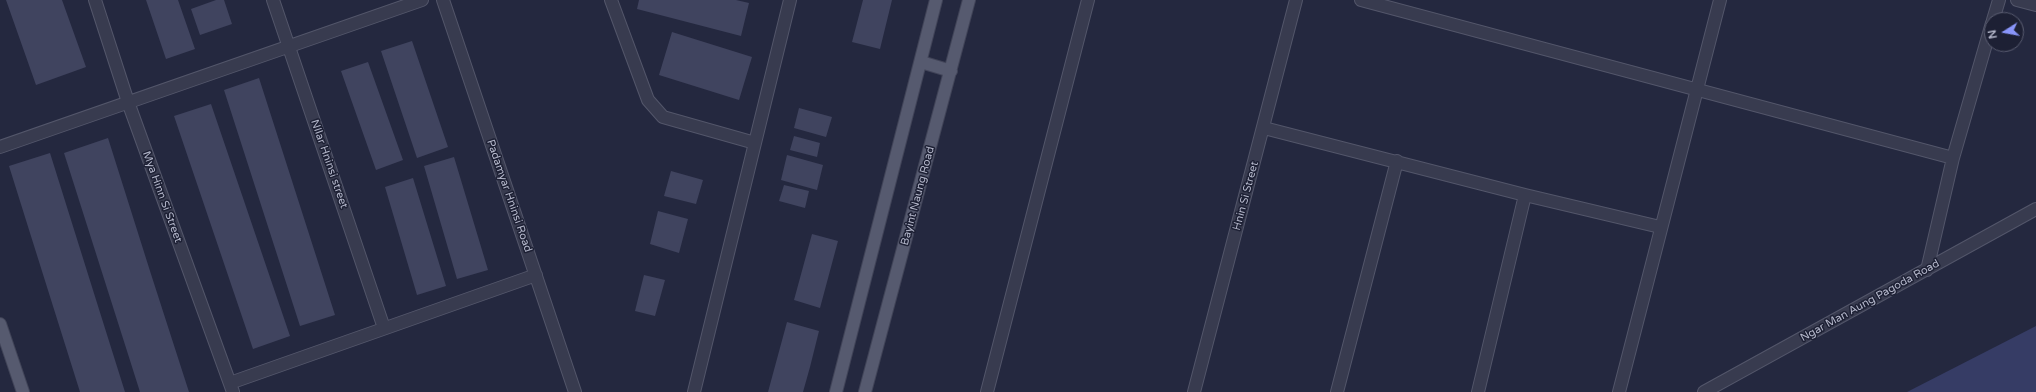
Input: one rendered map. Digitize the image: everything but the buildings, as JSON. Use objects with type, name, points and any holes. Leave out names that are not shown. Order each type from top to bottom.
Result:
[{"type":"main road","points":[[836,392],[936,0]]},
{"type":"main road","name":"Bayint Naung Road","points":[[865,392],[969,0]]},
{"type":"main road","points":[[921,62],[951,71]]},
{"type":"main road","points":[[0,324],[23,392]]},
{"type":"street","name":"Mya Hinn Si Street","points":[[95,0],[128,102],[232,388]]},
{"type":"street","name":"NIlar Hninsi street","points":[[273,0],[384,328]]},
{"type":"street","points":[[0,147],[422,0]]},
{"type":"street","name":"Padamyar Hninsi Road","points":[[443,0],[575,392]]},
{"type":"street","points":[[611,0],[648,100],[663,117],[755,143]]},
{"type":"street","points":[[694,392],[790,0]]},
{"type":"street","points":[[986,392],[1088,0]]},
{"type":"street","name":"Hnin Si Street","points":[[1194,392],[1264,128],[1296,0]]},
{"type":"street","points":[[1361,0],[1953,158]]},
{"type":"street","points":[[1620,392],[1660,227],[1720,0]]},
{"type":"street","points":[[1995,12],[1999,0]]},
{"type":"street","points":[[2017,0],[2036,5]]},
{"type":"street","points":[[1927,270],[1953,158],[1984,51]]},
{"type":"street","points":[[1264,128],[1525,195],[1660,227]]},
{"type":"street","points":[[1337,392],[1397,161]]},
{"type":"street","points":[[1478,392],[1525,195]]},
{"type":"street","name":"Ngar Man Aung Pagoda Road","points":[[1704,392],[2036,209]]},
{"type":"street","points":[[232,388],[384,328],[536,275]]},
{"type":"water","points":[[2036,326],[2036,392],[1907,392]]}]
